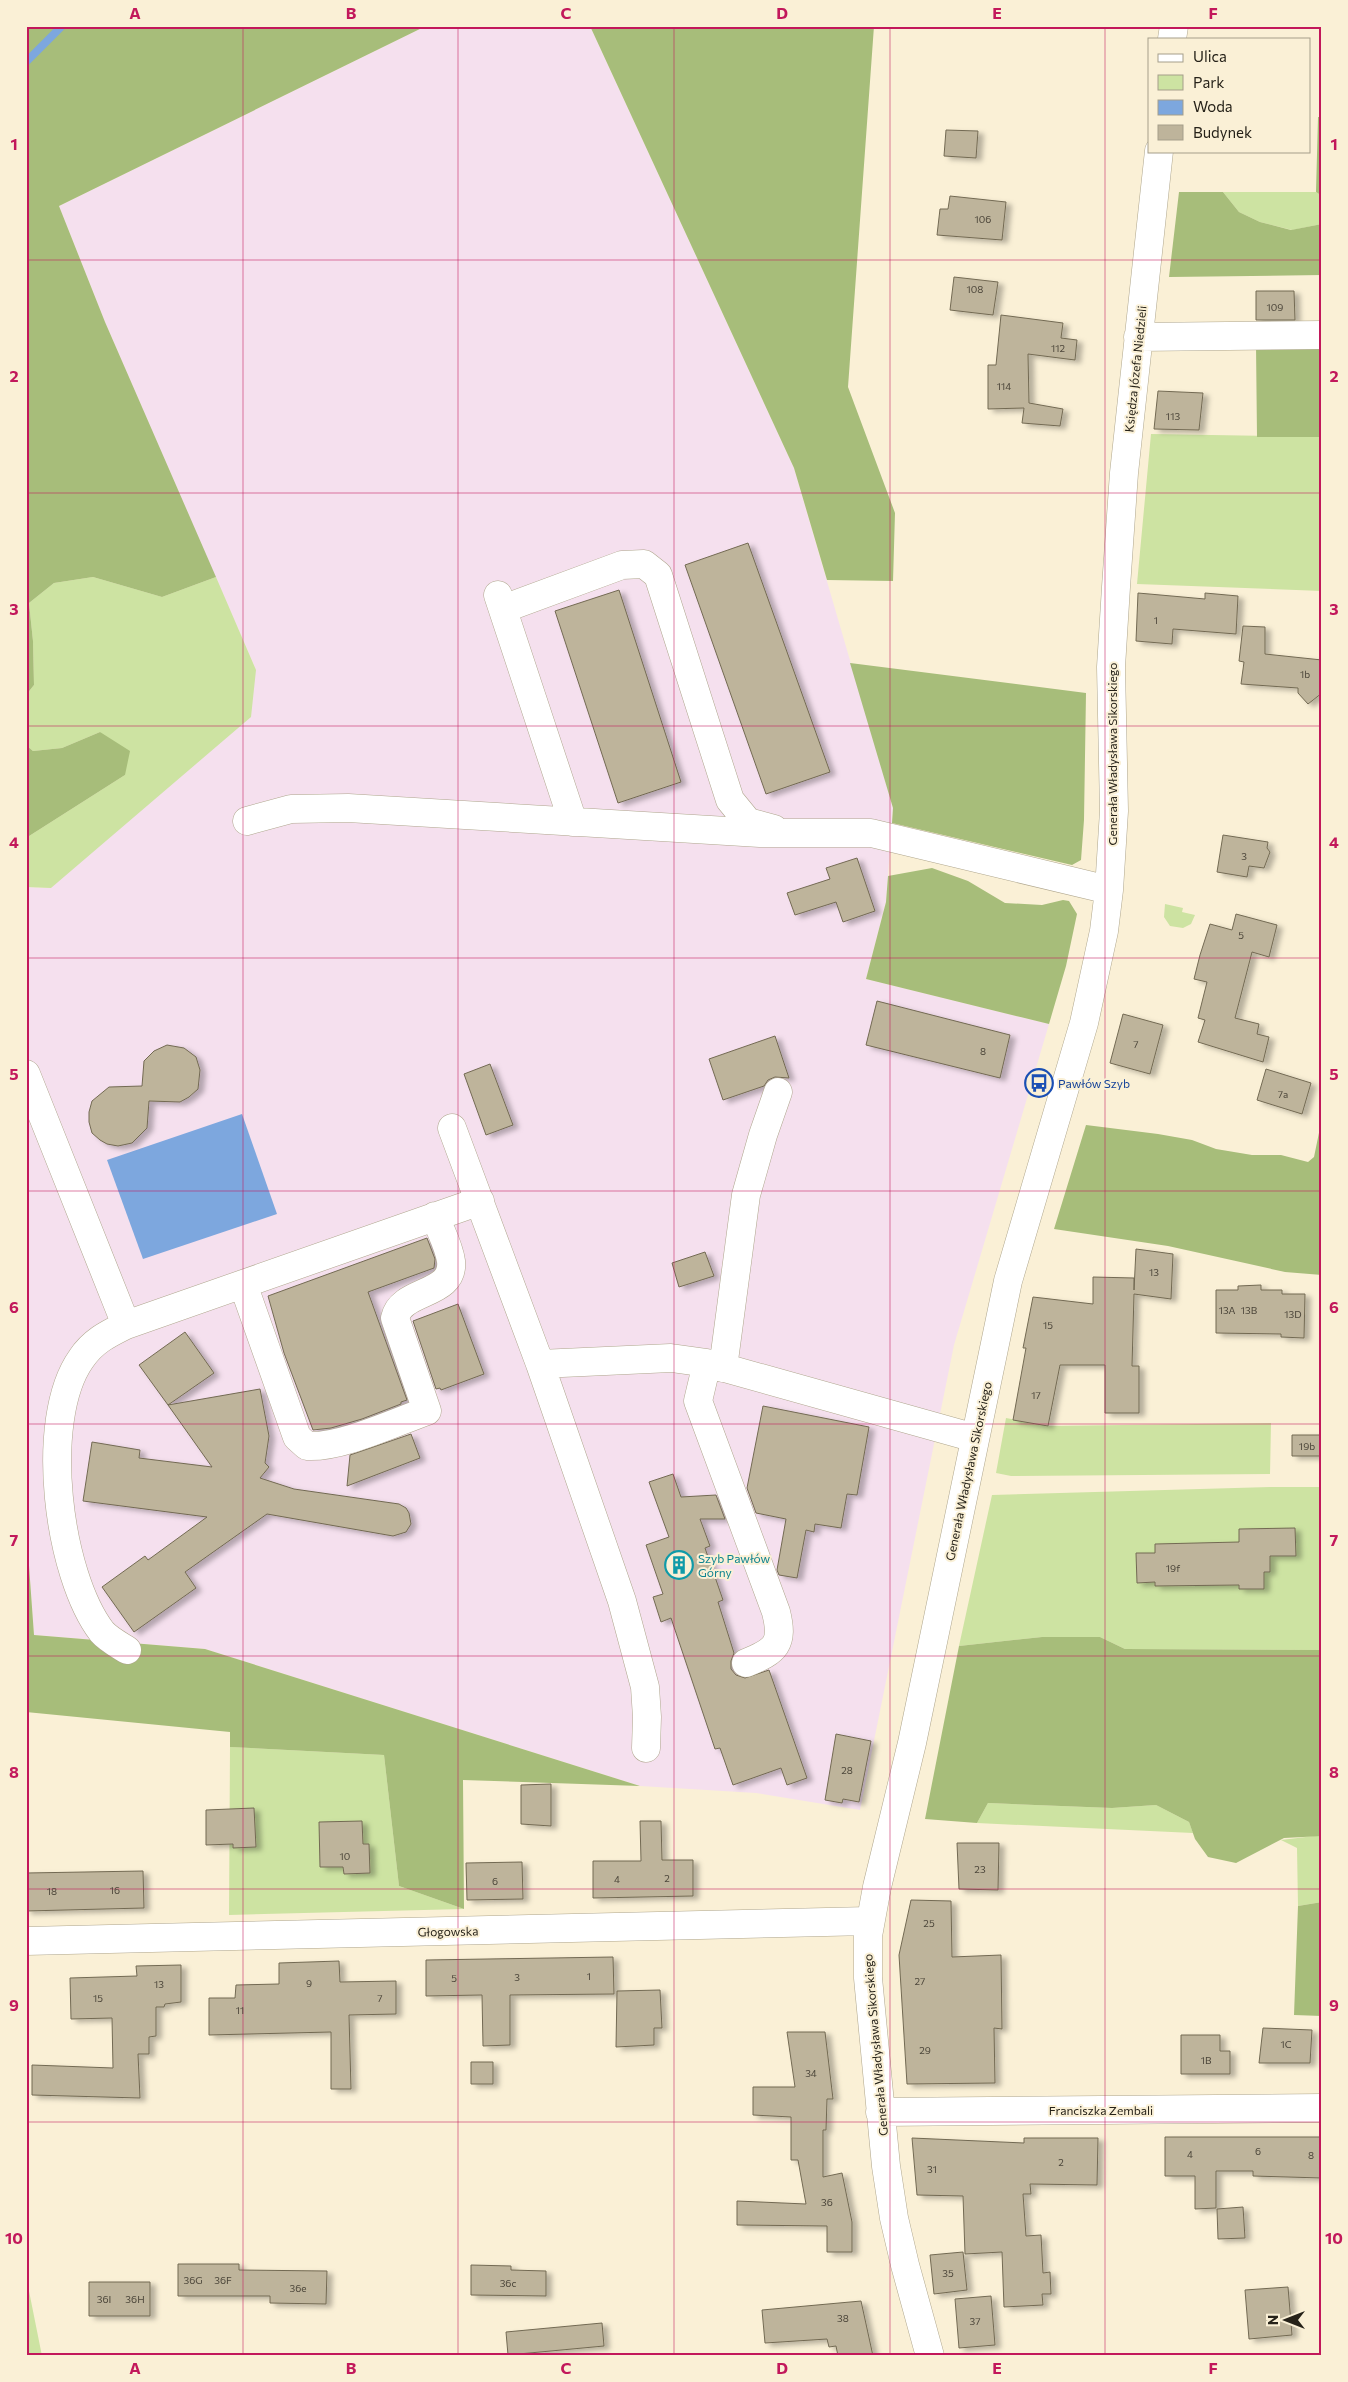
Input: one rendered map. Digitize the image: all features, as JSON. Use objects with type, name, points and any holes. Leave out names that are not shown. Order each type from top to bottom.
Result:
[{"type":"street","name":"Księdza Józefa Niedzieli","points":[[1116,588],[1138,337],[1159,152]]},
{"type":"street","points":[[1138,337],[1322,335]]},
{"type":"street","points":[[572,822],[501,602],[622,565],[644,564],[658,575],[730,800],[748,822],[789,833]]},
{"type":"street","name":"Generała Władysława Sikorskiego","points":[[930,2356],[894,2218],[880,2112],[868,1978],[866,1951],[869,1921],[912,1743],[1008,1281],[1084,1023],[1098,962],[1109,890],[1114,811],[1111,667],[1116,588]]},
{"type":"street","points":[[247,821],[291,808],[348,808],[760,833],[871,833],[1109,890]]},
{"type":"street","points":[[26,1074],[126,1324]]},
{"type":"street","points":[[746,1663],[773,1649],[779,1640],[780,1628],[776,1612],[698,1401],[715,1365],[746,1195],[762,1135],[778,1092]]},
{"type":"street","points":[[452,1128],[540,1364],[636,1646],[645,1687],[647,1717],[646,1748]]},
{"type":"street","points":[[127,1650],[103,1634],[87,1608],[73,1569],[58,1497],[58,1420],[66,1388],[80,1360],[98,1339],[126,1324],[480,1201]]},
{"type":"street","points":[[243,1284],[297,1437],[307,1446],[336,1443],[427,1410],[395,1318],[397,1308],[404,1302],[440,1286],[449,1273],[451,1262],[435,1216]]},
{"type":"street","points":[[540,1364],[671,1358],[715,1365],[975,1438]]},
{"type":"street","name":"Głogowska","points":[[26,1942],[869,1921]]},
{"type":"street","name":"Franciszka Zembali","points":[[880,2112],[1322,2108]]},
{"type":"shaded area","points":[[426,26],[590,26],[794,468],[893,808],[886,902],[866,979],[1049,1024],[954,1345],[860,1810],[756,1793],[640,1786],[205,1649],[34,1635],[26,1524],[26,887],[51,888],[256,670],[105,322],[59,206]]},
{"type":"green space","points":[[26,26],[426,26],[59,206],[105,322],[216,577],[162,597],[93,577],[54,583],[29,603],[33,641],[34,685],[26,695]]},
{"type":"green space","points":[[590,26],[874,26],[848,387],[895,513],[893,581],[827,580],[794,468]]},
{"type":"green space","points":[[1318,117],[1322,117],[1322,196],[1316,192]]},
{"type":"green space","points":[[1179,192],[1223,192],[1239,212],[1260,222],[1291,230],[1322,224],[1322,275],[1169,277]]},
{"type":"green space","points":[[1223,192],[1316,192],[1322,196],[1322,224],[1292,230],[1260,222],[1239,212]]},
{"type":"green space","points":[[1256,345],[1322,345],[1322,437],[1257,437]]},
{"type":"green space","points":[[1151,434],[1322,437],[1322,591],[1137,584]]},
{"type":"green space","points":[[93,577],[162,597],[216,577],[256,670],[251,717],[51,888],[26,887],[26,838],[125,775],[100,732],[62,748],[33,751],[26,745],[26,695],[34,685],[33,641],[29,603],[54,583]]},
{"type":"green space","points":[[850,663],[1086,693],[1084,820],[1081,860],[1072,865],[892,823],[893,808]]},
{"type":"green space","points":[[100,732],[130,751],[125,775],[26,838],[26,745],[33,751],[62,748]]},
{"type":"green space","points":[[932,868],[968,881],[1005,903],[1042,905],[1063,900],[1069,901],[1077,914],[1066,966],[1049,1024],[866,979],[886,902],[888,876]]},
{"type":"green space","points":[[1165,904],[1183,908],[1182,912],[1195,915],[1191,924],[1183,928],[1170,926],[1164,917]]},
{"type":"green space","points":[[1321,1123],[1322,1275],[1285,1272],[1168,1246],[1054,1229],[1086,1125],[1158,1134],[1192,1140],[1216,1149],[1252,1155],[1281,1155],[1308,1162],[1314,1157]]},
{"type":"green space","points":[[1006,1418],[1049,1426],[1271,1423],[1270,1474],[1011,1476],[996,1473]]},
{"type":"green space","points":[[1322,1487],[1322,1650],[1125,1649],[1100,1637],[1042,1637],[959,1646],[992,1495]]},
{"type":"green space","points":[[26,1524],[34,1635],[205,1649],[640,1786],[463,1780],[464,1909],[399,1886],[384,1755],[230,1747],[230,1732],[26,1712]]},
{"type":"green space","points":[[1042,1637],[1100,1637],[1125,1649],[1322,1650],[1322,1836],[1284,1838],[1236,1863],[1208,1857],[1195,1839],[1189,1822],[1156,1805],[1112,1808],[988,1803],[977,1823],[925,1819],[959,1646]]},
{"type":"green space","points":[[230,1747],[384,1755],[399,1886],[464,1909],[229,1915]]},
{"type":"green space","points":[[988,1803],[1112,1808],[1156,1805],[1189,1822],[1193,1833],[977,1823]]},
{"type":"green space","points":[[1322,1836],[1322,1902],[1298,1906],[1297,1848],[1281,1840]]},
{"type":"green space","points":[[1322,1902],[1322,2016],[1294,2015],[1298,1906]]},
{"type":"green space","points":[[26,2276],[42,2356],[26,2356]]},
{"type":"water","points":[[242,1114],[277,1214],[143,1259],[107,1160]]},
{"type":"building","points":[[946,130],[978,131],[976,158],[944,156]]},
{"type":"building","points":[[950,196],[1006,202],[1002,240],[937,235],[940,209],[948,209]]},
{"type":"building","points":[[954,277],[998,282],[993,315],[950,310]]},
{"type":"building","points":[[1256,291],[1294,291],[1295,320],[1256,320]]},
{"type":"building","points":[[1001,315],[1063,323],[1061,338],[1077,340],[1075,360],[1028,354],[1029,403],[1063,409],[1060,426],[1022,423],[1024,408],[988,409],[988,365],[996,365]]},
{"type":"building","points":[[1158,391],[1203,393],[1199,430],[1154,429]]},
{"type":"building","points":[[748,543],[830,772],[766,794],[685,565]]},
{"type":"building","points":[[619,590],[681,782],[618,803],[555,611]]},
{"type":"building","points":[[1138,593],[1205,599],[1205,593],[1238,596],[1236,634],[1173,629],[1172,644],[1136,641]]},
{"type":"building","points":[[1243,626],[1265,627],[1265,654],[1322,660],[1322,693],[1308,704],[1298,693],[1298,688],[1241,684],[1244,662],[1239,661]]},
{"type":"building","points":[[1223,835],[1268,842],[1267,848],[1270,852],[1264,868],[1249,866],[1247,877],[1217,872]]},
{"type":"building","points":[[857,858],[875,911],[843,922],[836,902],[795,915],[787,893],[830,879],[826,868]]},
{"type":"building","points":[[1236,914],[1277,925],[1269,957],[1252,952],[1235,1018],[1259,1024],[1257,1034],[1269,1037],[1263,1062],[1198,1042],[1205,1020],[1198,1018],[1207,982],[1194,979],[1200,955],[1210,924],[1232,930]]},
{"type":"building","points":[[877,1001],[1010,1035],[1000,1078],[866,1045]]},
{"type":"building","points":[[1123,1014],[1163,1025],[1150,1074],[1110,1063]]},
{"type":"building","points":[[775,1036],[789,1078],[775,1077],[768,1080],[764,1086],[723,1100],[709,1059]]},
{"type":"building","points":[[167,1045],[184,1048],[196,1057],[200,1070],[198,1089],[180,1102],[149,1101],[147,1128],[132,1143],[118,1146],[107,1144],[100,1140],[92,1133],[89,1122],[92,1101],[109,1087],[142,1086],[144,1061],[154,1051]]},
{"type":"building","points":[[490,1064],[513,1125],[486,1135],[464,1074]]},
{"type":"building","points":[[1266,1069],[1311,1083],[1302,1114],[1257,1100]]},
{"type":"building","points":[[427,1238],[435,1259],[434,1268],[368,1292],[407,1400],[362,1419],[331,1428],[313,1430],[284,1353],[268,1296]]},
{"type":"building","points":[[1136,1249],[1173,1254],[1171,1299],[1134,1294],[1132,1366],[1139,1366],[1139,1413],[1105,1413],[1105,1365],[1060,1365],[1048,1426],[1013,1420],[1026,1348],[1023,1348],[1033,1297],[1093,1304],[1093,1277],[1134,1278],[1134,1290]]},
{"type":"building","points":[[705,1252],[714,1276],[679,1287],[672,1263]]},
{"type":"building","points":[[1261,1285],[1261,1290],[1282,1290],[1282,1294],[1305,1294],[1304,1338],[1281,1337],[1281,1334],[1216,1333],[1216,1290],[1238,1290],[1238,1286]]},
{"type":"building","points":[[458,1304],[484,1374],[441,1390],[440,1388],[436,1389],[413,1321]]},
{"type":"building","points":[[185,1332],[214,1373],[168,1405],[139,1365]]},
{"type":"building","points":[[260,1389],[269,1436],[265,1463],[269,1467],[260,1478],[294,1489],[399,1504],[406,1508],[409,1513],[411,1524],[406,1532],[393,1536],[267,1514],[185,1572],[196,1588],[134,1632],[102,1587],[145,1556],[148,1560],[207,1517],[83,1501],[92,1442],[140,1450],[139,1458],[212,1467],[168,1405]]},
{"type":"building","points":[[763,1406],[869,1427],[857,1495],[847,1494],[841,1528],[815,1524],[814,1532],[806,1530],[797,1578],[779,1575],[777,1570],[786,1519],[756,1513],[747,1488]]},
{"type":"building","points":[[411,1434],[420,1458],[347,1486],[350,1455]]},
{"type":"building","points":[[1292,1435],[1322,1435],[1322,1456],[1292,1456]]},
{"type":"building","points":[[673,1474],[681,1497],[716,1495],[725,1519],[700,1519],[710,1546],[705,1548],[723,1600],[718,1602],[734,1653],[731,1669],[736,1675],[745,1678],[769,1670],[807,1778],[787,1785],[781,1768],[733,1785],[720,1748],[715,1749],[671,1618],[661,1622],[653,1597],[663,1594],[646,1545],[669,1537],[649,1482]]},
{"type":"building","points":[[1295,1528],[1296,1556],[1270,1556],[1270,1572],[1264,1572],[1264,1589],[1239,1589],[1239,1585],[1155,1586],[1155,1582],[1137,1583],[1136,1553],[1155,1553],[1155,1544],[1239,1542],[1239,1529]]},
{"type":"building","points":[[836,1734],[871,1741],[859,1802],[843,1799],[842,1803],[825,1800]]},
{"type":"building","points":[[551,1784],[551,1826],[521,1824],[521,1785]]},
{"type":"building","points":[[254,1808],[256,1847],[233,1848],[233,1844],[206,1845],[206,1810]]},
{"type":"building","points":[[362,1821],[363,1844],[369,1844],[370,1873],[344,1874],[343,1867],[320,1867],[319,1822]]},
{"type":"building","points":[[640,1821],[661,1821],[662,1860],[693,1860],[693,1896],[593,1898],[593,1861],[641,1861]]},
{"type":"building","points":[[957,1843],[999,1843],[998,1890],[959,1889]]},
{"type":"building","points":[[522,1862],[523,1899],[467,1900],[466,1863]]},
{"type":"building","points":[[143,1871],[144,1908],[26,1911],[26,1873]]},
{"type":"building","points":[[911,1900],[951,1901],[952,1957],[1001,1955],[1002,2029],[994,2028],[995,2083],[907,2084],[899,1955]]},
{"type":"building","points":[[613,1957],[614,1994],[510,1995],[510,2045],[483,2046],[482,1995],[426,1996],[426,1960]]},
{"type":"building","points":[[339,1961],[340,1982],[396,1981],[396,2014],[349,2015],[351,2089],[331,2089],[331,2032],[209,2035],[209,1998],[235,1998],[236,1985],[279,1984],[279,1963]]},
{"type":"building","points":[[181,1965],[181,2002],[165,2004],[164,2007],[156,2007],[156,2036],[149,2037],[149,2054],[138,2054],[140,2098],[32,2095],[32,2065],[113,2068],[112,2018],[71,2019],[70,1978],[137,1976],[136,1966]]},
{"type":"building","points":[[660,1990],[662,2028],[654,2028],[654,2045],[616,2047],[617,1991]]},
{"type":"building","points":[[1263,2028],[1312,2030],[1310,2063],[1259,2063]]},
{"type":"building","points":[[787,2032],[825,2032],[833,2099],[827,2099],[826,2130],[823,2130],[823,2177],[842,2173],[852,2222],[852,2252],[827,2252],[827,2226],[737,2225],[737,2201],[806,2204],[798,2160],[791,2160],[791,2117],[753,2115],[753,2087],[795,2087]]},
{"type":"building","points":[[1181,2035],[1220,2035],[1220,2051],[1230,2051],[1230,2074],[1181,2074]]},
{"type":"building","points":[[471,2062],[493,2062],[493,2084],[471,2084]]},
{"type":"building","points":[[1165,2137],[1322,2137],[1322,2178],[1253,2176],[1253,2171],[1216,2171],[1216,2208],[1195,2209],[1195,2176],[1165,2176]]},
{"type":"building","points":[[912,2138],[1024,2143],[1024,2138],[1098,2138],[1097,2185],[1030,2184],[1031,2194],[1023,2194],[1026,2236],[1041,2235],[1043,2273],[1050,2272],[1051,2294],[1042,2294],[1043,2305],[1004,2307],[1002,2252],[965,2254],[963,2196],[917,2195]]},
{"type":"building","points":[[1243,2207],[1245,2238],[1218,2239],[1217,2209]]},
{"type":"building","points":[[963,2252],[967,2290],[934,2294],[930,2255]]},
{"type":"building","points":[[178,2264],[239,2264],[239,2270],[327,2271],[326,2304],[270,2303],[270,2296],[178,2296]]},
{"type":"building","points":[[471,2265],[511,2266],[511,2270],[546,2271],[546,2296],[471,2295]]},
{"type":"building","points":[[89,2282],[150,2282],[150,2316],[89,2316]]},
{"type":"building","points":[[1288,2287],[1292,2335],[1249,2339],[1245,2290]]},
{"type":"building","points":[[991,2296],[995,2345],[959,2348],[955,2299]]},
{"type":"building","points":[[861,2301],[873,2356],[838,2356],[836,2346],[829,2347],[827,2339],[765,2343],[762,2310]]},
{"type":"building","points":[[602,2323],[604,2346],[508,2355],[506,2332]]},
{"type":"waterway","points":[[26,62],[62,26]]},
{"type":"place","name":"Pawłów Szyb","points":[[1039,1083]]},
{"type":"place","name":"Szyb Pawłów Górny","points":[[679,1565]]}]
